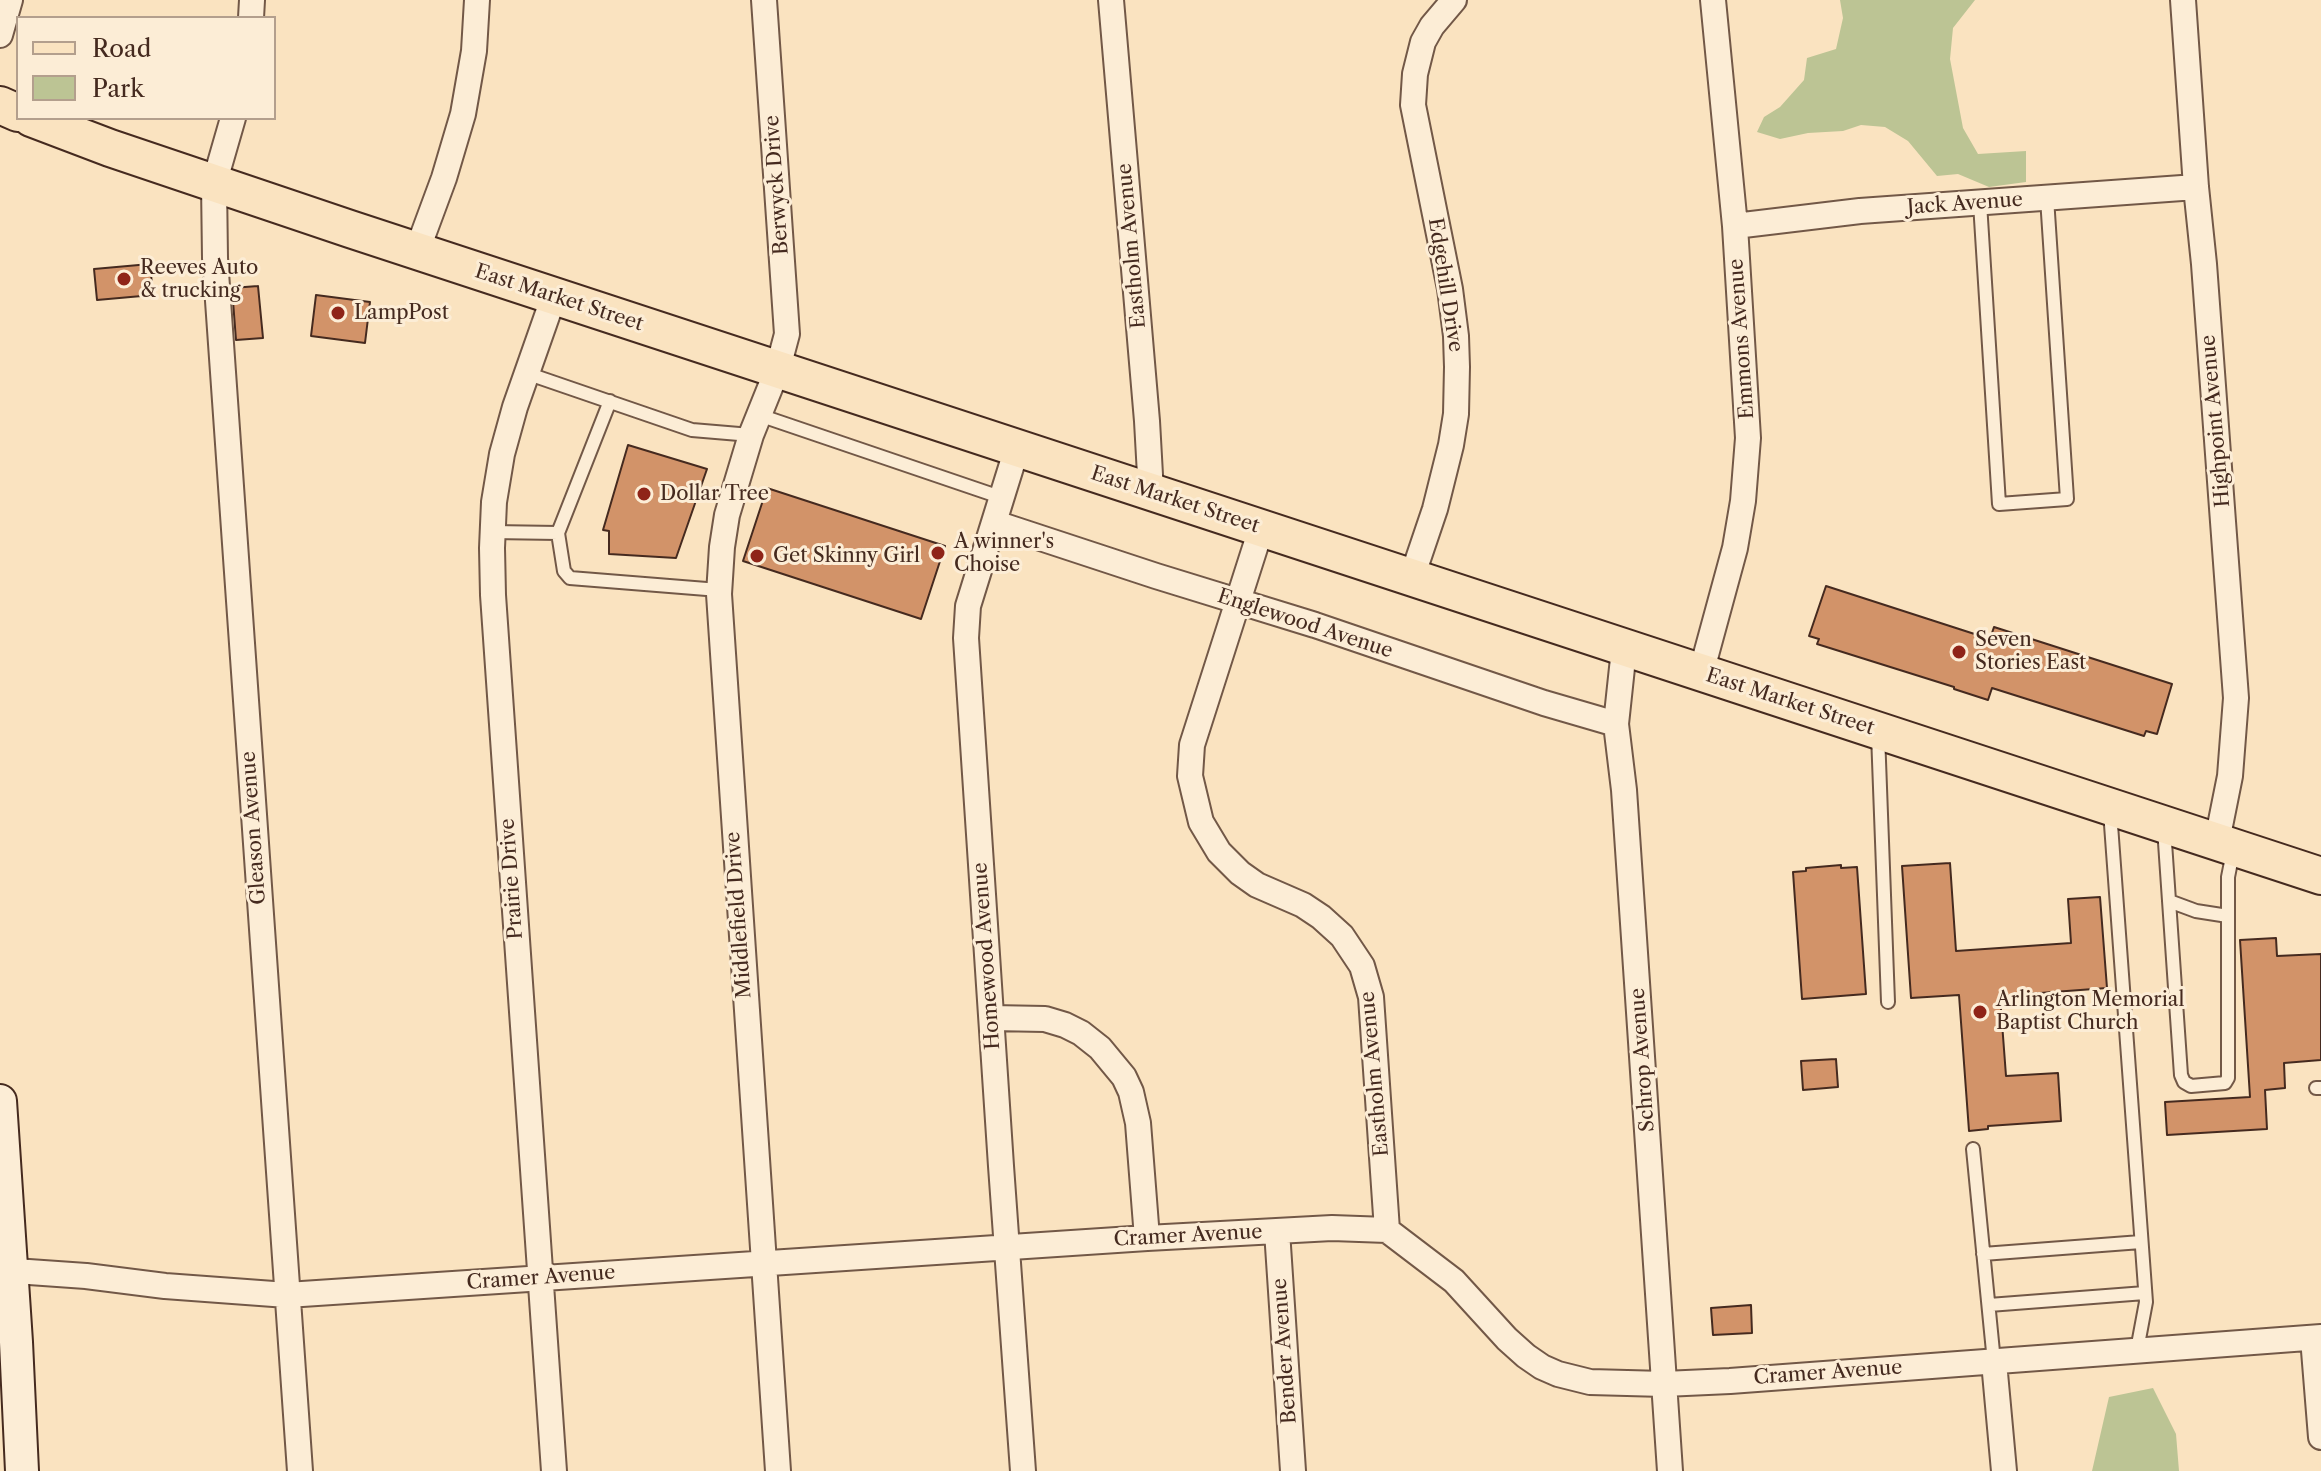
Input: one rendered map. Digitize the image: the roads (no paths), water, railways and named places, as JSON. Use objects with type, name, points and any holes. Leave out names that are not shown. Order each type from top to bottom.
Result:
[{"type":"main road","name":"East Market Street","points":[[37,120],[214,184],[2321,876]]},
{"type":"main road","points":[[0,1101],[5,1270],[22,1471]]},
{"type":"street","points":[[0,35],[10,0]]},
{"type":"street","points":[[417,251],[463,114],[474,51],[477,0]]},
{"type":"street","name":"Berwyck Drive","points":[[764,0],[787,334],[778,368]]},
{"type":"street","name":"Eastholm Avenue","points":[[1111,0],[1151,493]]},
{"type":"street","name":"Edgehill Drive","points":[[1412,577],[1435,509],[1451,445],[1456,414],[1457,367],[1450,289],[1413,105],[1415,74],[1423,42],[1454,0]]},
{"type":"street","name":"Emmons Avenue","points":[[1701,673],[1735,548],[1747,470],[1747,407],[1735,226],[1713,0]]},
{"type":"street","name":"Highpoint Avenue","points":[[2183,0],[2236,698],[2226,844]]},
{"type":"street","name":"Gleason Avenue","points":[[232,120],[214,184],[215,258],[300,1471]]},
{"type":"street","name":"Jack Avenue","points":[[1735,226],[1860,211],[2196,187]]},
{"type":"street","name":"Prairie Drive","points":[[554,296],[526,373],[502,454],[492,532],[493,595],[554,1471]]},
{"type":"street","name":"Middlefield Drive","points":[[778,368],[755,425],[727,515],[719,590],[778,1471]]},
{"type":"street","name":"Homewood Avenue","points":[[1017,448],[968,606],[966,638],[1023,1471]]},
{"type":"street","name":"Englewood Avenue","points":[[995,523],[1616,724]]},
{"type":"street","name":"Eastholm Avenue","points":[[1261,529],[1192,745],[1190,776],[1196,807],[1219,852],[1257,885],[1303,905],[1321,917],[1342,936],[1362,966],[1371,997],[1387,1230]]},
{"type":"street","name":"Schrop Avenue","points":[[1624,649],[1616,724],[1624,790],[1670,1471]]},
{"type":"street","points":[[992,1018],[1045,1019],[1065,1025],[1100,1048],[1124,1077],[1138,1123],[1147,1238]]},
{"type":"street","name":"Cramer Avenue","points":[[5,1270],[287,1295],[1332,1228],[1387,1230],[1454,1281],[1507,1339],[1542,1367],[1590,1382],[1664,1384],[2317,1338]]},
{"type":"street","name":"Bender Avenue","points":[[1277,1231],[1293,1471]]},
{"type":"street","points":[[2317,1338],[2321,1437]]},
{"type":"street","points":[[1994,1362],[2004,1471]]},
{"type":"lane","points":[[1980,203],[1999,504],[2067,499],[2047,198]]},
{"type":"lane","points":[[526,373],[692,430],[755,425],[1003,498]]},
{"type":"lane","points":[[610,401],[558,533],[564,571],[570,578],[719,590]]},
{"type":"lane","points":[[492,532],[558,533]]},
{"type":"lane","points":[[1878,731],[1888,1002]]},
{"type":"lane","points":[[2110,808],[2146,1302],[2137,1350]]},
{"type":"lane","points":[[2164,825],[2181,1075],[2184,1082],[2191,1086],[2225,1083],[2228,1078],[2226,844]]},
{"type":"lane","points":[[2169,901],[2196,911],[2228,916]]},
{"type":"lane","points":[[1973,1149],[1994,1362]]},
{"type":"lane","points":[[1983,1254],[2141,1242]]},
{"type":"lane","points":[[1989,1305],[2145,1293]]},
{"type":"place","name":"Reeves Auto & trucking","points":[[124,279]]},
{"type":"place","name":"LampPost","points":[[338,313]]},
{"type":"place","name":"Dollar Tree","points":[[644,494]]},
{"type":"place","name":"A winner's Choise","points":[[938,553]]},
{"type":"place","name":"Get Skinny Girl","points":[[757,556]]},
{"type":"place","name":"Seven Stories East","points":[[1959,652]]},
{"type":"place","name":"Arlington Memorial Baptist Church","points":[[1980,1012]]}]
